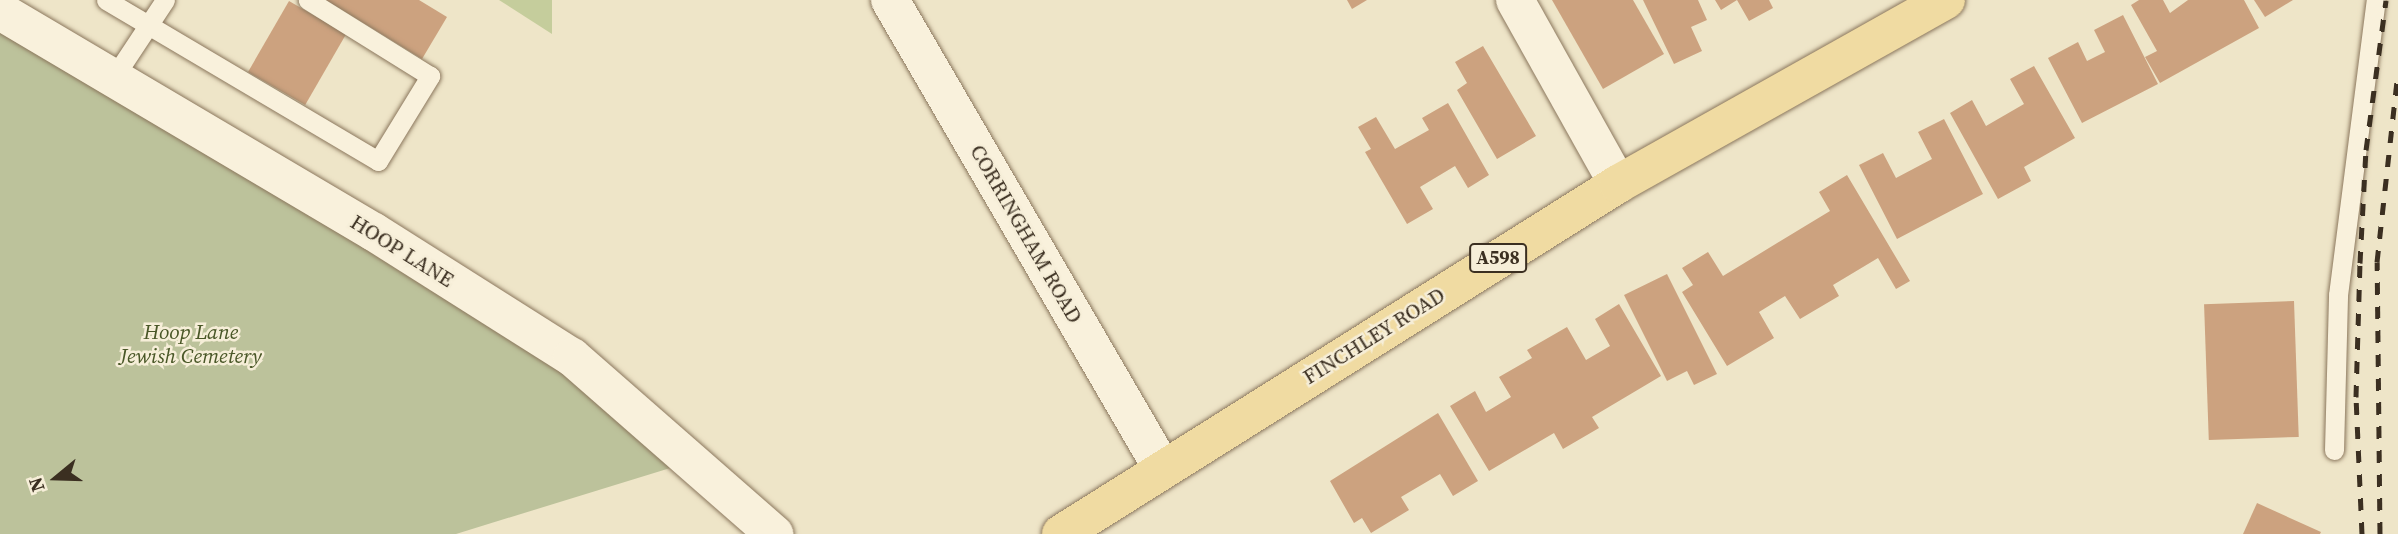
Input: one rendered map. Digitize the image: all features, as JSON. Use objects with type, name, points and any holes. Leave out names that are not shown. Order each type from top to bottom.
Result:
[{"type":"main road","name":"FINCHLEY ROAD","points":[[1061,534],[1618,184],[1946,0]]},
{"type":"street","name":"CORRINGHAM ROAD","points":[[890,0],[1163,468]]},
{"type":"street","points":[[1514,0],[1618,184]]},
{"type":"street","name":"HOOP LANE","points":[[0,11],[112,80],[374,232],[572,357],[774,534]]},
{"type":"lane","points":[[106,0],[377,161],[430,76],[308,0]]},
{"type":"lane","points":[[112,80],[165,0]]},
{"type":"lane","points":[[2334,450],[2338,295],[2376,0]]},
{"type":"green space","points":[[499,0],[552,0],[552,34]]},
{"type":"green space","name":"Hoop Lane Jewish Cemetery","points":[[0,11],[205,132],[693,461],[456,534],[0,534]]},
{"type":"building","points":[[326,0],[419,0],[447,17],[422,59]]},
{"type":"building","points":[[1347,0],[1367,0],[1352,9]]},
{"type":"building","points":[[1552,0],[1633,0],[1664,54],[1603,89]]},
{"type":"building","points":[[1643,0],[1698,0],[1707,20],[1691,27],[1702,51],[1674,64]]},
{"type":"building","points":[[1715,0],[1737,0],[1721,10]]},
{"type":"building","points":[[1737,0],[1769,0],[1773,8],[1749,21]]},
{"type":"building","points":[[2139,0],[2163,0],[2170,13],[2188,0],[2244,0],[2259,28],[2160,83],[2145,57],[2157,51],[2131,5]]},
{"type":"building","points":[[2254,0],[2293,0],[2265,17]]},
{"type":"building","points":[[289,1],[346,34],[305,105],[248,72]]},
{"type":"building","points":[[2123,15],[2158,84],[2082,123],[2048,58],[2078,42],[2087,61],[2105,52],[2094,30]]},
{"type":"building","points":[[1483,46],[1536,136],[1497,159],[1457,90],[1467,83],[1455,62]]},
{"type":"building","points":[[2034,66],[2075,138],[2024,167],[2031,181],[1998,199],[1950,113],[1972,100],[1986,126],[2024,104],[2010,79]]},
{"type":"building","points":[[1448,103],[1489,175],[1468,188],[1455,166],[1420,187],[1433,209],[1407,224],[1365,152],[1371,149],[1358,127],[1376,117],[1395,149],[1429,130],[1422,118]]},
{"type":"building","points":[[1944,119],[1983,194],[1897,239],[1859,165],[1883,153],[1896,178],[1932,159],[1918,132]]},
{"type":"building","points":[[1847,175],[1910,281],[1896,289],[1878,258],[1833,285],[1839,296],[1800,319],[1785,296],[1759,312],[1774,338],[1727,366],[1682,292],[1693,285],[1682,268],[1708,252],[1723,276],[1830,211],[1819,192]]},
{"type":"building","points":[[1667,274],[1717,374],[1694,385],[1687,371],[1667,381],[1624,295]]},
{"type":"building","points":[[2294,301],[2299,437],[2209,440],[2204,304]]},
{"type":"building","points":[[1619,304],[1661,376],[1592,417],[1599,428],[1563,449],[1554,433],[1489,471],[1450,406],[1475,391],[1486,412],[1511,397],[1499,377],[1532,358],[1527,350],[1567,327],[1586,360],[1610,346],[1595,319]]},
{"type":"building","points":[[1438,413],[1478,481],[1453,496],[1440,474],[1401,497],[1409,510],[1371,533],[1362,518],[1354,523],[1330,481]]},
{"type":"building","points":[[2257,503],[2321,532],[2243,534]]},
{"type":"railway","points":[[2362,534],[2356,397],[2360,263],[2366,150],[2386,0]]},
{"type":"railway","points":[[2380,534],[2377,262],[2398,73]]}]
